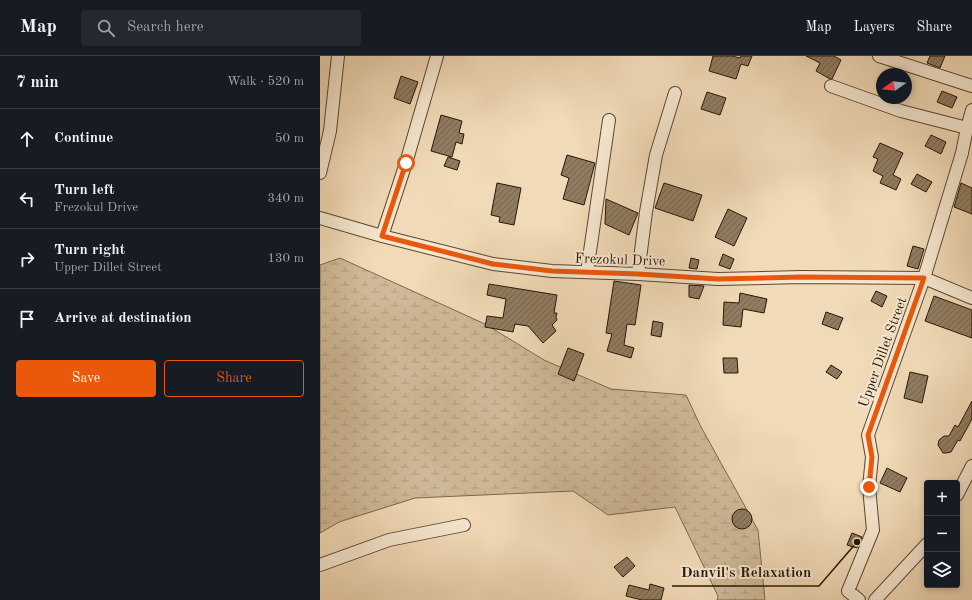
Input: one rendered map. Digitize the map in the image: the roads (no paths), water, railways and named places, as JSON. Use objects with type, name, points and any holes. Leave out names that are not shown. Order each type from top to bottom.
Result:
[{"type":"street","points":[[320,172],[330,131],[338,56]]},
{"type":"street","points":[[382,236],[406,163],[437,56]]},
{"type":"street","points":[[879,56],[972,86]]},
{"type":"street","points":[[831,86],[900,111],[967,128]]},
{"type":"street","points":[[638,274],[646,212],[656,155],[675,93]]},
{"type":"street","name":"Upper Dillet Street","points":[[859,600],[848,591],[873,530],[869,487],[872,457],[868,435],[924,278],[962,153],[972,110]]},
{"type":"street","points":[[587,272],[609,120]]},
{"type":"street","name":"Frezokul Drive","points":[[320,218],[382,236],[493,264],[552,271],[718,279],[801,277],[924,278]]},
{"type":"street","points":[[924,278],[972,298]]},
{"type":"street","points":[[960,489],[972,466]]},
{"type":"street","points":[[320,565],[389,540],[464,525]]},
{"type":"street","points":[[875,600],[924,547]]},
{"type":"place","name":"Danvil's Relaxation","points":[[857,542]]}]
